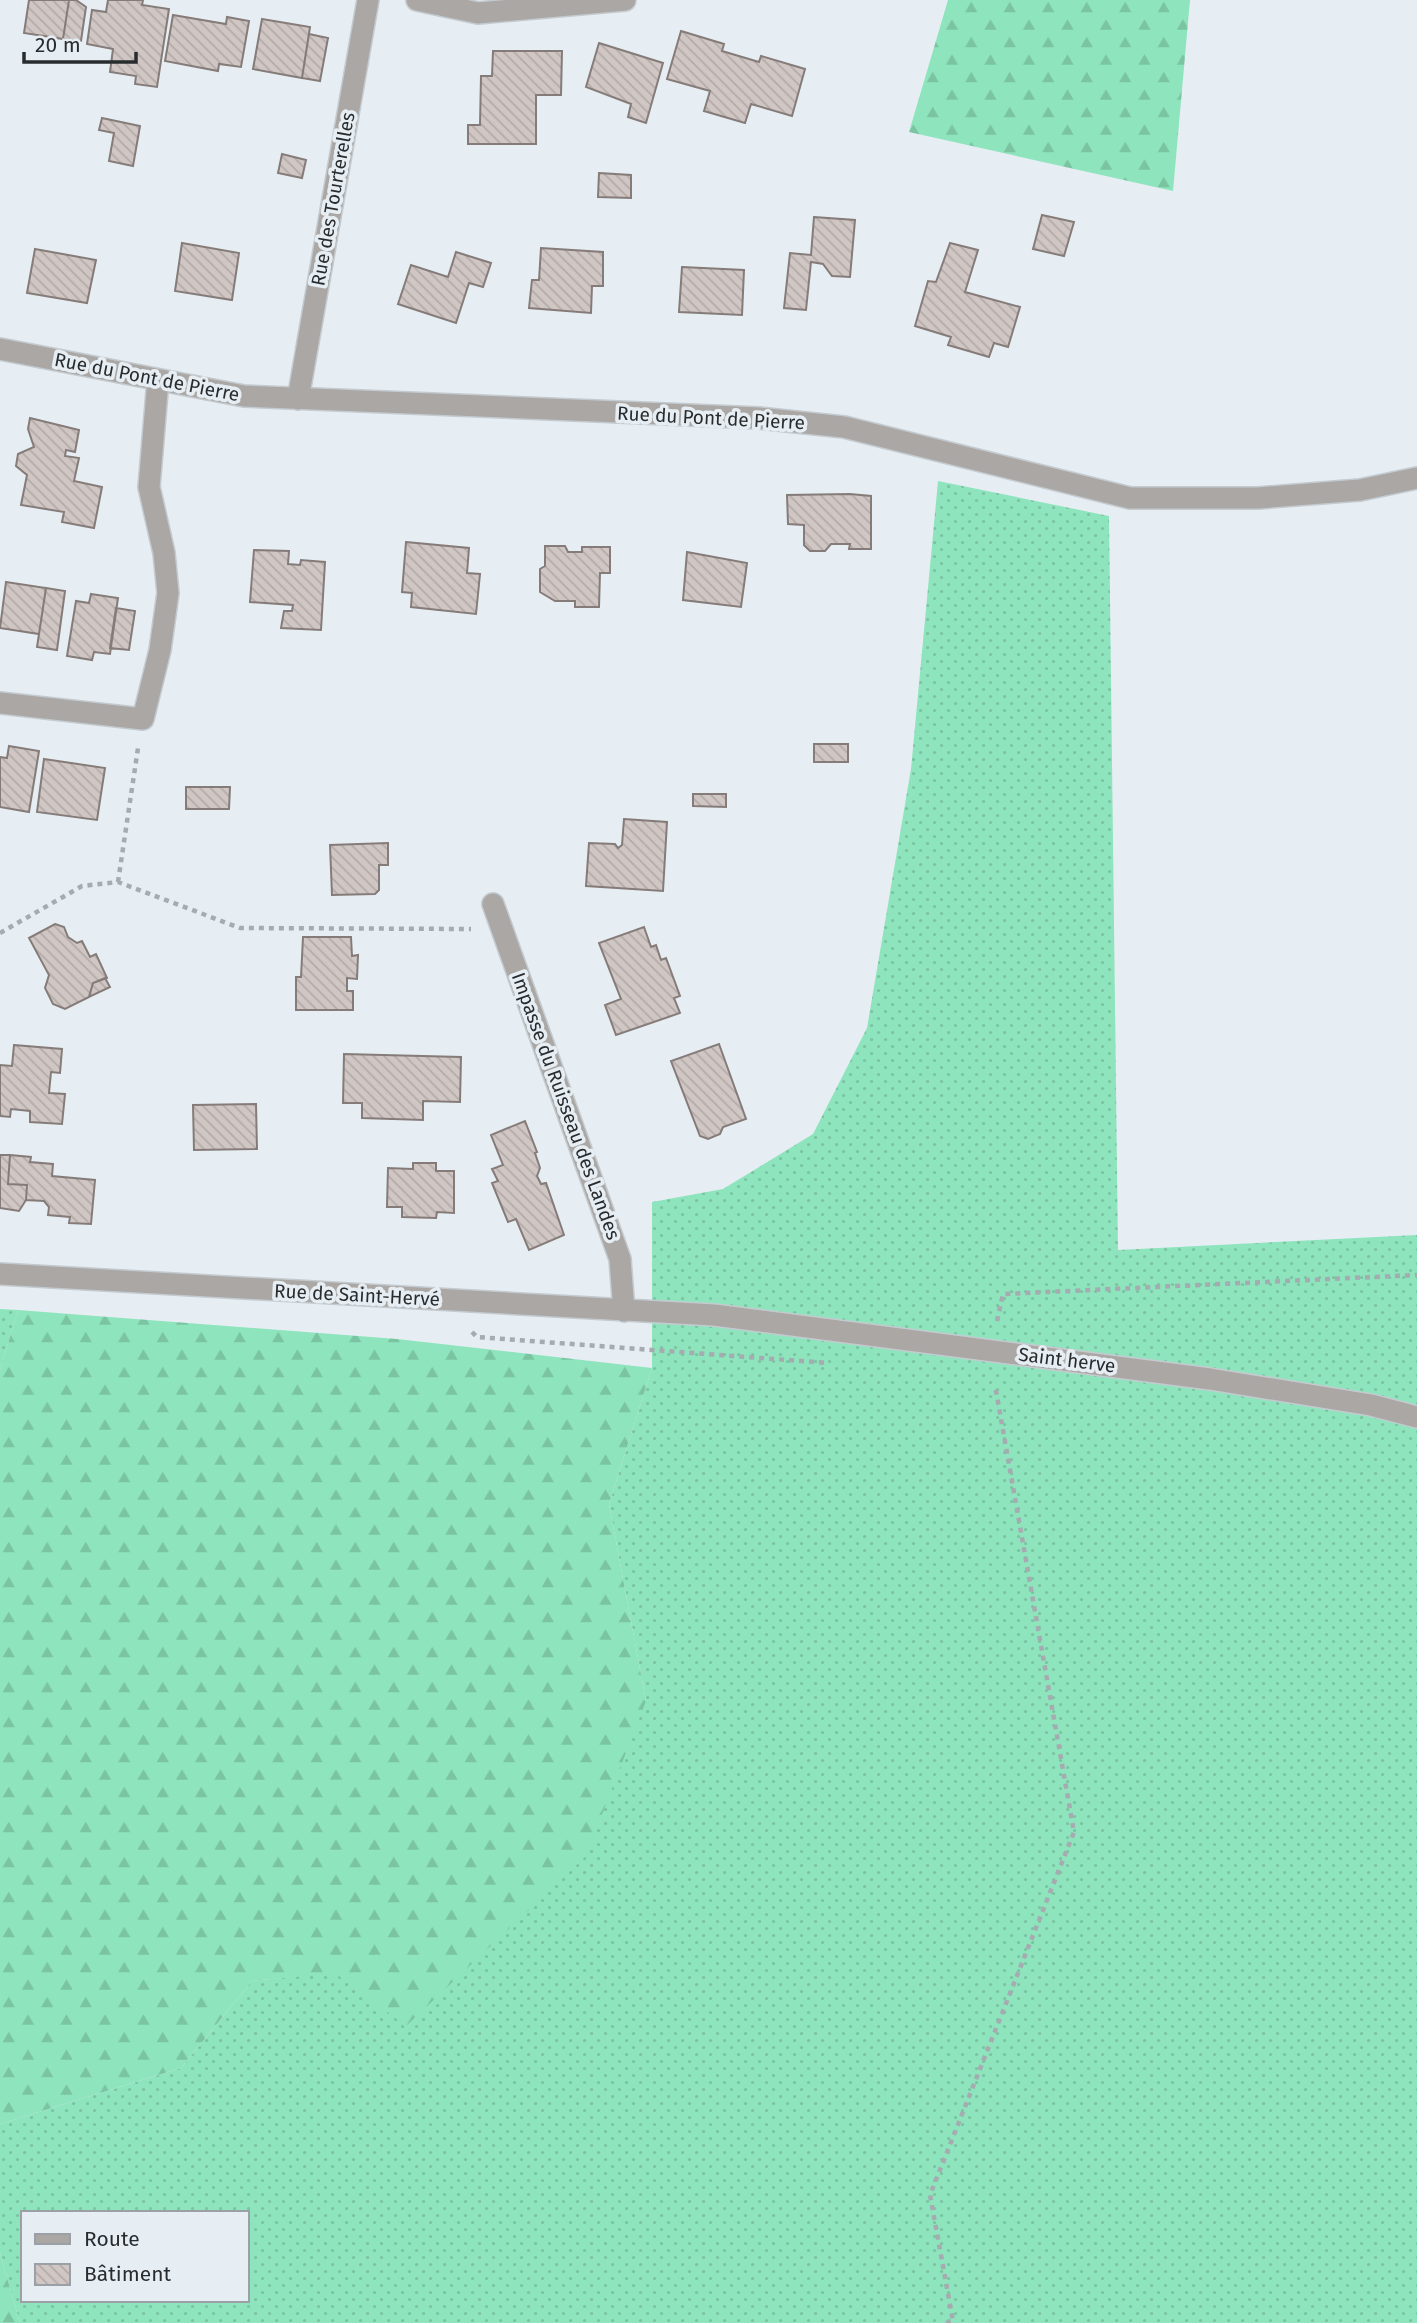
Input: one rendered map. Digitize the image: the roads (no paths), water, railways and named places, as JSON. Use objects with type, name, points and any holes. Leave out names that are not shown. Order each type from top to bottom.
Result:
[{"type":"street","name":"Rue des Tourterelles","points":[[298,398],[368,0]]},
{"type":"street","points":[[417,0],[478,13],[625,0]]},
{"type":"street","name":"Rue du Pont de Pierre","points":[[0,349],[244,396],[759,418],[844,427],[1130,498],[1258,498],[1360,490],[1417,478]]},
{"type":"street","points":[[0,703],[143,719],[160,650],[168,593],[163,553],[149,487],[158,380]]},
{"type":"street","name":"Impasse du Ruisseau des Landes","points":[[493,904],[620,1259],[624,1311]]},
{"type":"street","name":"Rue de Saint-Hervé","points":[[0,1274],[714,1315]]},
{"type":"street","name":"Saint herve","points":[[714,1315],[1210,1379],[1371,1405],[1417,1417]]}]
